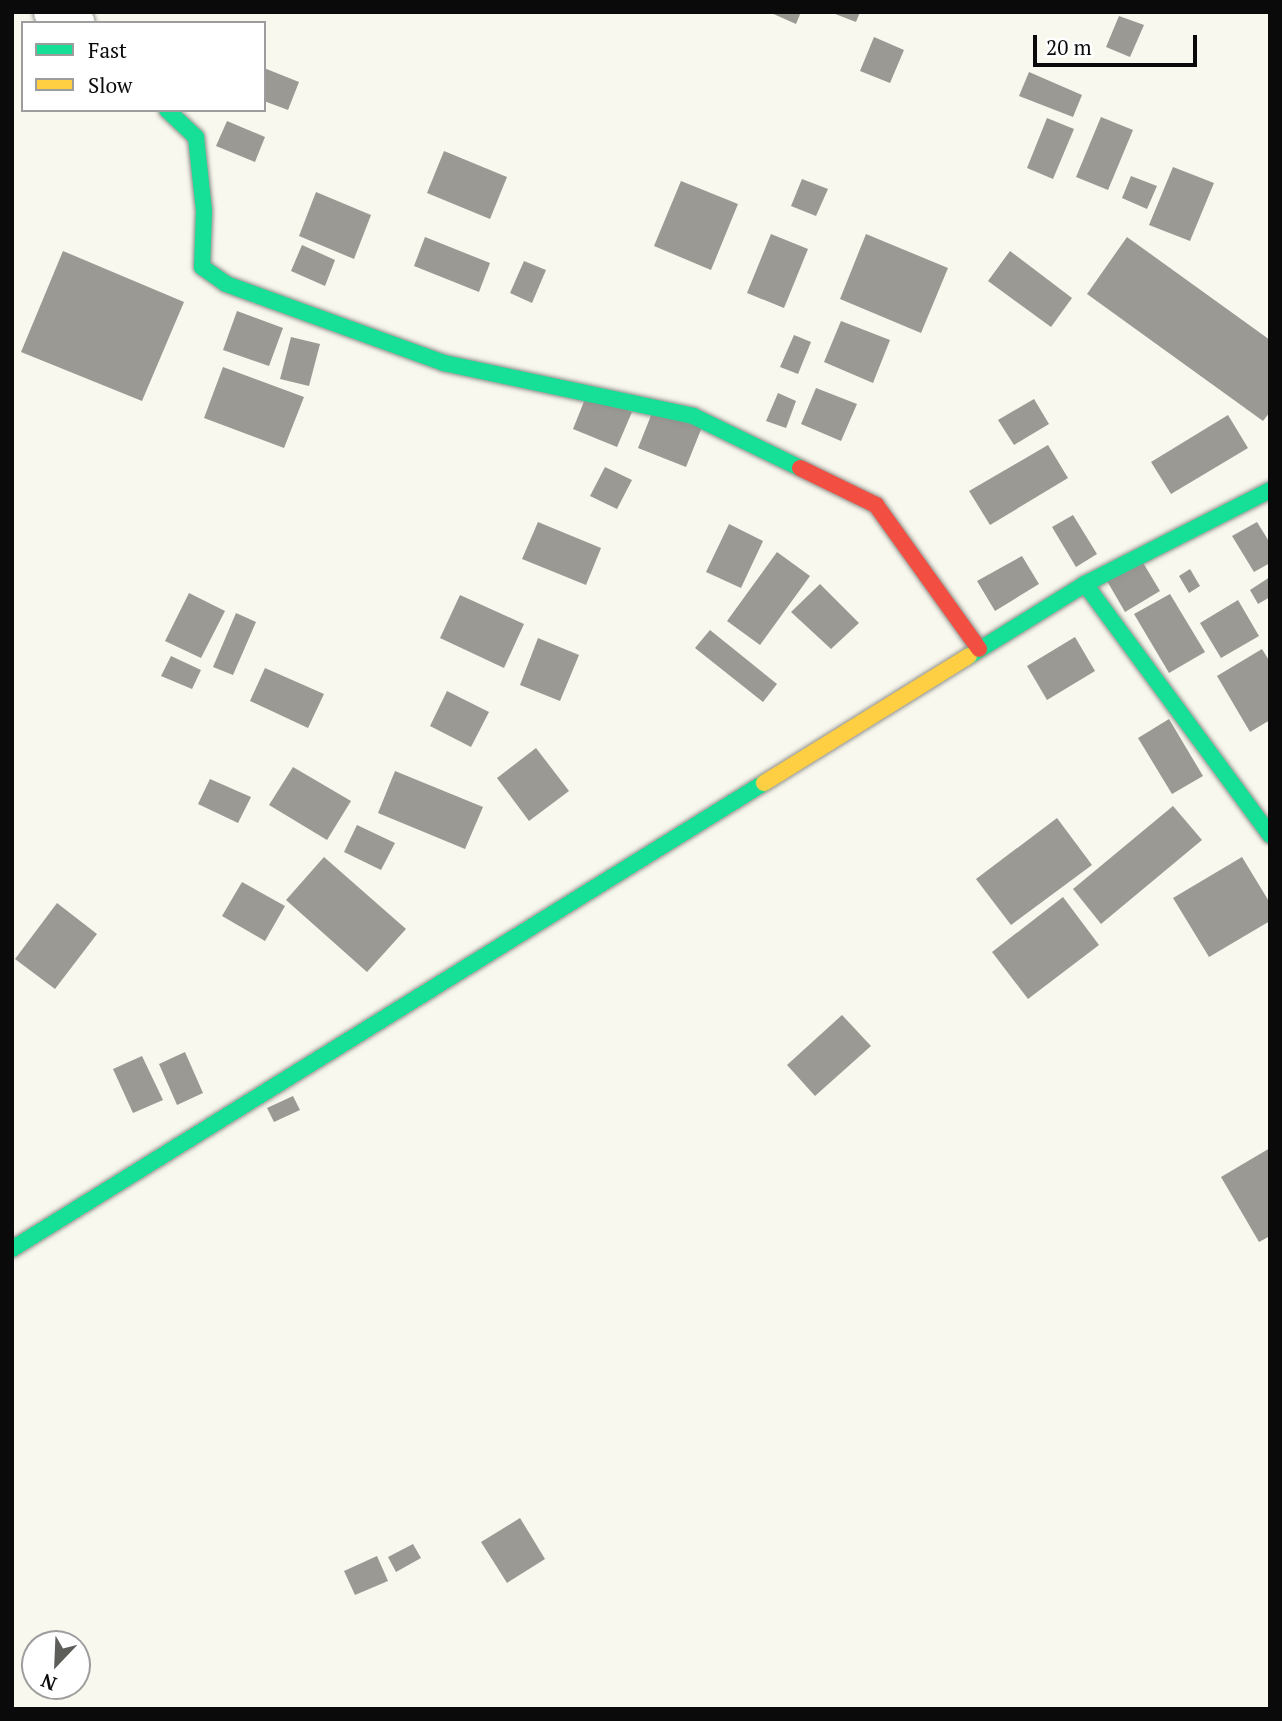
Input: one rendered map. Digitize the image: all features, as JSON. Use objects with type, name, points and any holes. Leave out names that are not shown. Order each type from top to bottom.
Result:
[{"type":"main road","points":[[169,112],[196,137],[204,211],[202,267],[226,284],[444,363],[693,415],[876,505],[979,649]]},
{"type":"main road","points":[[12,1249],[1085,584],[1270,489]]},
{"type":"main road","points":[[1085,584],[1270,835]]},
{"type":"street","points":[[53,12],[72,21]]},
{"type":"building","points":[[769,12],[801,12],[796,24]]},
{"type":"building","points":[[830,12],[860,12],[856,22]]},
{"type":"building","points":[[1119,16],[1144,25],[1130,57],[1106,47]]},
{"type":"building","points":[[874,37],[904,50],[890,83],[860,71]]},
{"type":"building","points":[[266,69],[299,82],[288,110],[266,102]]},
{"type":"building","points":[[1029,72],[1082,95],[1073,117],[1019,96]]},
{"type":"building","points":[[1101,117],[1133,130],[1108,190],[1076,177]]},
{"type":"building","points":[[1047,118],[1074,129],[1053,179],[1027,168]]},
{"type":"building","points":[[227,121],[265,137],[255,162],[216,146]]},
{"type":"building","points":[[444,151],[507,177],[490,219],[427,193]]},
{"type":"building","points":[[1173,167],[1214,183],[1190,241],[1149,225]]},
{"type":"building","points":[[1131,176],[1157,186],[1147,209],[1122,198]]},
{"type":"building","points":[[802,179],[828,189],[816,216],[791,206]]},
{"type":"building","points":[[681,181],[738,204],[711,270],[654,246]]},
{"type":"building","points":[[316,192],[371,215],[354,259],[299,236]]},
{"type":"building","points":[[771,234],[808,249],[784,308],[747,293]]},
{"type":"building","points":[[866,234],[948,268],[921,333],[840,299]]},
{"type":"building","points":[[425,237],[490,263],[479,292],[414,266]]},
{"type":"building","points":[[1127,237],[1270,340],[1270,412],[1263,421],[1087,294]]},
{"type":"building","points":[[302,245],[335,260],[325,286],[291,271]]},
{"type":"building","points":[[63,251],[184,302],[142,401],[21,352]]},
{"type":"building","points":[[1010,251],[1072,298],[1051,327],[988,281]]},
{"type":"building","points":[[524,261],[546,270],[532,303],[510,293]]},
{"type":"building","points":[[237,311],[283,328],[269,366],[223,350]]},
{"type":"building","points":[[841,321],[890,340],[873,383],[824,362]]},
{"type":"building","points":[[794,335],[811,342],[798,374],[780,367]]},
{"type":"building","points":[[291,337],[320,344],[309,386],[280,379]]},
{"type":"building","points":[[223,367],[304,397],[284,448],[204,418]]},
{"type":"building","points":[[816,388],[857,404],[841,441],[801,424]]},
{"type":"building","points":[[778,393],[796,401],[786,428],[766,421]]},
{"type":"building","points":[[587,394],[632,412],[617,447],[573,429]]},
{"type":"building","points":[[1034,399],[1049,424],[1014,445],[998,420]]},
{"type":"building","points":[[654,408],[702,427],[686,467],[638,448]]},
{"type":"building","points":[[1228,415],[1248,448],[1171,494],[1151,462]]},
{"type":"building","points":[[1048,445],[1068,478],[990,525],[969,491]]},
{"type":"building","points":[[605,467],[632,480],[617,509],[590,496]]},
{"type":"building","points":[[1073,515],[1097,554],[1076,567],[1052,527]]},
{"type":"building","points":[[538,522],[601,548],[586,585],[522,559]]},
{"type":"building","points":[[1257,522],[1270,543],[1270,563],[1254,572],[1232,536]]},
{"type":"building","points":[[729,524],[763,541],[741,588],[706,572]]},
{"type":"building","points":[[777,552],[810,576],[760,645],[727,621]]},
{"type":"building","points":[[1022,556],[1039,584],[995,611],[977,581]]},
{"type":"building","points":[[1142,561],[1160,591],[1125,612],[1107,581]]},
{"type":"building","points":[[1190,569],[1200,586],[1189,593],[1179,576]]},
{"type":"building","points":[[1270,577],[1270,597],[1258,604],[1250,590]]},
{"type":"building","points":[[820,584],[859,623],[831,649],[791,612]]},
{"type":"building","points":[[189,593],[225,611],[201,658],[165,641]]},
{"type":"building","points":[[1170,594],[1205,652],[1169,673],[1134,614]]},
{"type":"building","points":[[460,595],[524,624],[504,668],[440,638]]},
{"type":"building","points":[[1238,600],[1259,636],[1221,658],[1200,623]]},
{"type":"building","points":[[236,613],[256,622],[233,675],[213,667]]},
{"type":"building","points":[[710,630],[777,684],[763,702],[695,648]]},
{"type":"building","points":[[1075,637],[1095,671],[1047,700],[1027,666]]},
{"type":"building","points":[[538,638],[579,655],[560,701],[520,685]]},
{"type":"building","points":[[1262,649],[1270,662],[1270,720],[1250,732],[1217,676]]},
{"type":"building","points":[[171,656],[201,670],[192,689],[161,676]]},
{"type":"building","points":[[265,668],[324,694],[308,728],[250,701]]},
{"type":"building","points":[[447,691],[489,712],[471,747],[430,726]]},
{"type":"building","points":[[1169,719],[1203,776],[1172,794],[1138,738]]},
{"type":"building","points":[[536,748],[569,791],[529,821],[497,778]]},
{"type":"building","points":[[293,767],[351,801],[327,840],[269,805]]},
{"type":"building","points":[[395,771],[483,807],[465,849],[378,813]]},
{"type":"building","points":[[210,779],[251,797],[238,823],[198,804]]},
{"type":"building","points":[[1173,806],[1202,840],[1101,924],[1073,889]]},
{"type":"building","points":[[1057,818],[1092,865],[1011,925],[976,879]]},
{"type":"building","points":[[357,825],[395,843],[381,870],[344,852]]},
{"type":"building","points":[[324,857],[406,929],[367,972],[286,900]]},
{"type":"building","points":[[1242,857],[1270,903],[1270,921],[1209,957],[1173,898]]},
{"type":"building","points":[[242,882],[285,906],[265,941],[222,916]]},
{"type":"building","points":[[1063,897],[1099,945],[1028,999],[992,952]]},
{"type":"building","points":[[57,903],[97,934],[55,989],[15,959]]},
{"type":"building","points":[[842,1015],[871,1046],[815,1096],[787,1065]]},
{"type":"building","points":[[185,1052],[203,1093],[177,1105],[159,1064]]},
{"type":"building","points":[[142,1056],[163,1100],[133,1113],[113,1069]]},
{"type":"building","points":[[293,1096],[300,1110],[274,1122],[267,1108]]},
{"type":"building","points":[[1270,1148],[1270,1236],[1259,1242],[1221,1177]]},
{"type":"building","points":[[520,1518],[545,1559],[507,1583],[481,1542]]},
{"type":"building","points":[[413,1544],[421,1558],[396,1572],[388,1557]]},
{"type":"building","points":[[377,1556],[388,1581],[355,1595],[344,1571]]},
{"type":"traffic: fast","points":[[169,112],[196,137],[204,211],[202,267],[226,284],[444,363],[693,416],[800,468]]},
{"type":"traffic: fast","points":[[969,656],[1085,584],[1270,490]]},
{"type":"traffic: fast","points":[[1085,584],[1270,835]]},
{"type":"traffic: fast","points":[[12,1249],[764,783]]},
{"type":"traffic: slow","points":[[764,783],[969,656]]},
{"type":"traffic: jam","points":[[800,468],[876,505],[979,649]]}]
